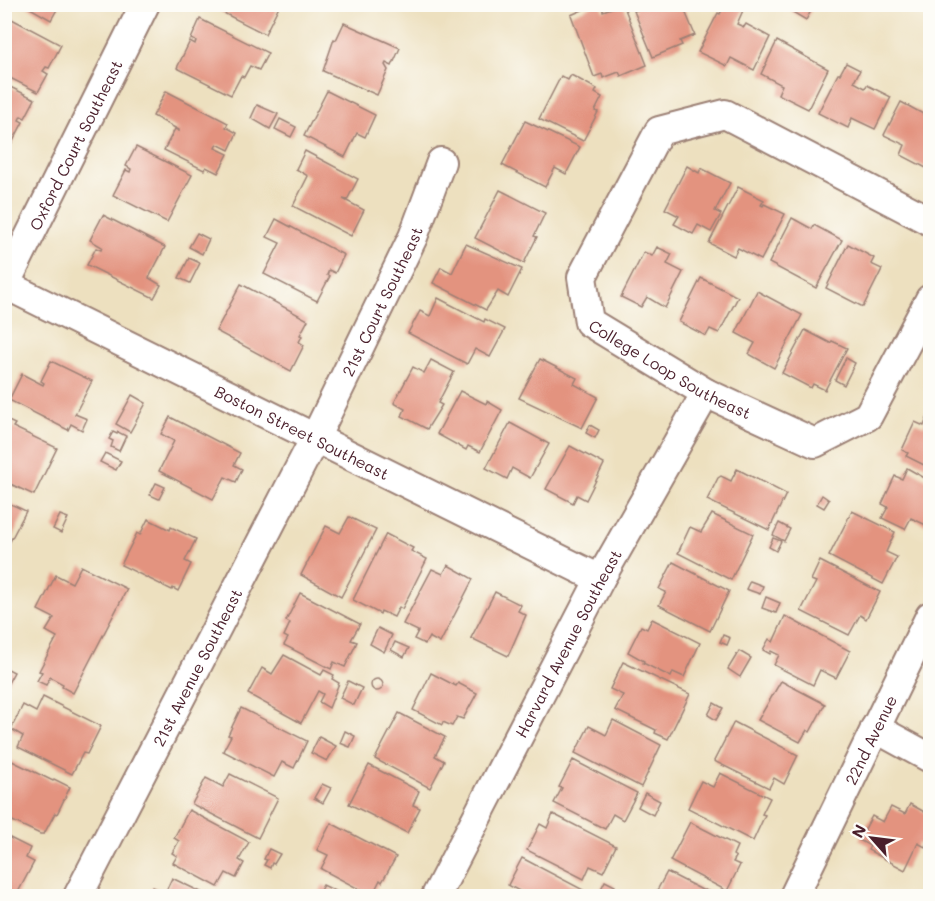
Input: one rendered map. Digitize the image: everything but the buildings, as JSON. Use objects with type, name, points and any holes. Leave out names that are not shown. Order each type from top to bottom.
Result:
[{"type":"street","name":"Oxford Court Southeast","points":[[5,285],[145,4]]},
{"type":"street","name":"College Loop Southeast","points":[[930,221],[725,114],[659,131],[582,277],[589,322],[706,393],[815,443],[868,416],[930,298]]},
{"type":"street","name":"21st Court Southeast","points":[[315,438],[413,237],[441,162]]},
{"type":"street","name":"Boston Street Southeast","points":[[5,285],[600,579]]},
{"type":"street","name":"Harvard Avenue Southeast","points":[[436,897],[600,579],[706,393]]},
{"type":"street","name":"21st Avenue Southeast","points":[[78,897],[315,438]]},
{"type":"street","name":"22nd Avenue","points":[[794,897],[930,616]]},
{"type":"street","points":[[875,728],[930,758]]}]
